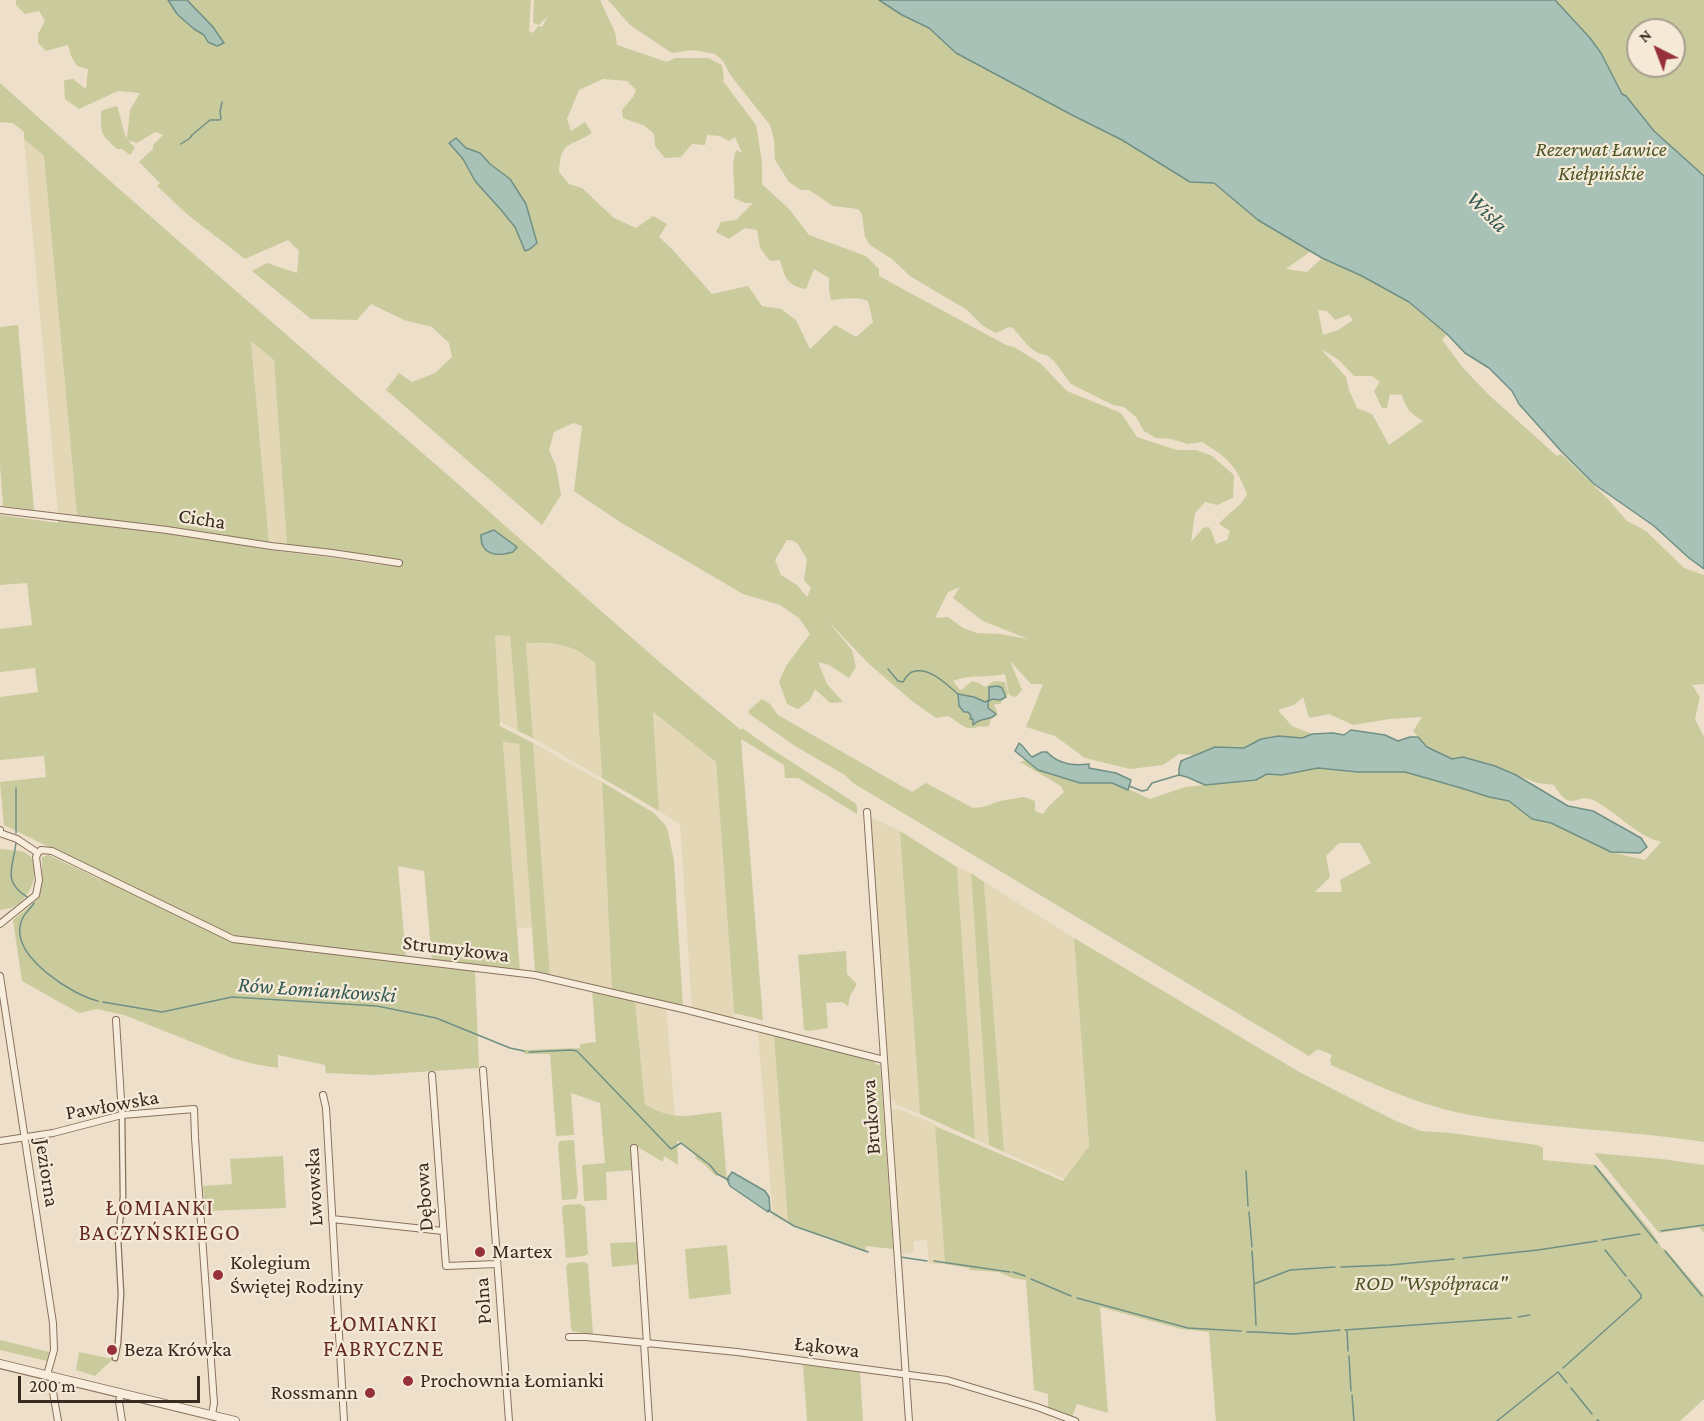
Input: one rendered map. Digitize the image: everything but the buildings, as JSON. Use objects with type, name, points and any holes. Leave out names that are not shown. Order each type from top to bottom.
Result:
[{"type":"street","name":"Cicha","points":[[0,510],[162,529],[399,563]]},
{"type":"street","name":"Brukowa","points":[[867,812],[909,1421]]},
{"type":"street","points":[[0,841],[0,832],[17,839],[38,853],[36,857],[39,880],[36,895],[0,924]]},
{"type":"street","name":"Strumykowa","points":[[38,853],[41,850],[52,851],[233,939],[535,975],[884,1059]]},
{"type":"street","name":"Jeziorna","points":[[0,976],[53,1323],[54,1347],[51,1376],[58,1421]]},
{"type":"street","points":[[115,1358],[121,1294],[118,1238],[123,1197],[117,1020]]},
{"type":"street","name":"Polna","points":[[483,1070],[508,1421]]},
{"type":"street","name":"Dębowa","points":[[432,1075],[446,1266],[497,1264]]},
{"type":"street","name":"Lwowska","points":[[323,1095],[326,1100],[344,1421]]},
{"type":"street","name":"Pawłowska","points":[[0,1141],[53,1133],[122,1115],[194,1109],[214,1403],[212,1415]]},
{"type":"street","points":[[634,1148],[649,1421]]},
{"type":"street","points":[[332,1219],[443,1231]]},
{"type":"street","name":"Łąkowa","points":[[569,1337],[737,1352],[957,1382],[1075,1421]]},
{"type":"street","points":[[0,1364],[236,1421]]},
{"type":"street","points":[[122,1393],[119,1402],[122,1421]]},
{"type":"shaded area","points":[[24,139],[44,156],[77,515],[58,513]]},
{"type":"shaded area","points":[[251,340],[274,359],[287,545],[269,543]]},
{"type":"shaded area","points":[[495,635],[510,635],[518,731],[500,721]]},
{"type":"shaded area","points":[[526,643],[563,645],[584,653],[595,663],[602,778],[533,738]]},
{"type":"shaded area","points":[[652,712],[716,762],[734,1021],[692,1009],[680,824],[659,811]]},
{"type":"shaded area","points":[[503,742],[519,744],[532,927],[517,928]]},
{"type":"shaded area","points":[[533,743],[602,782],[612,990],[550,976]]},
{"type":"shaded area","points":[[871,817],[900,831],[920,1114],[896,1104],[891,1098]]},
{"type":"shaded area","points":[[957,867],[971,873],[989,1145],[975,1139]]},
{"type":"shaded area","points":[[984,882],[1074,938],[1089,1146],[1065,1179],[1004,1152]]},
{"type":"shaded area","points":[[635,1001],[666,1007],[675,1116],[659,1113],[645,1104]]},
{"type":"shaded area","points":[[758,1032],[774,1036],[788,1223],[773,1217]]},
{"type":"shaded area","points":[[898,1109],[935,1124],[945,1264],[929,1264],[927,1240],[914,1241],[914,1252],[901,1254],[892,1110]]},
{"type":"green space","points":[[16,0],[531,0],[529,31],[533,33],[538,26],[542,27],[548,16],[539,25],[533,23],[534,0],[600,0],[615,32],[617,45],[667,62],[675,58],[708,58],[722,65],[723,81],[756,125],[762,162],[762,184],[789,209],[809,235],[866,256],[879,269],[879,276],[1040,363],[1067,391],[1121,413],[1137,437],[1177,450],[1196,450],[1212,456],[1234,475],[1233,498],[1217,505],[1205,502],[1195,513],[1191,542],[1203,528],[1209,527],[1216,544],[1227,540],[1230,531],[1219,524],[1247,494],[1235,469],[1225,458],[1202,442],[1188,444],[1156,438],[1144,431],[1136,417],[1124,407],[1113,405],[1071,384],[1054,361],[1029,347],[1013,328],[1009,327],[996,333],[983,326],[967,310],[910,276],[892,259],[870,245],[865,237],[862,214],[858,209],[833,206],[809,190],[801,190],[789,182],[775,160],[774,140],[770,125],[731,76],[723,61],[715,54],[693,50],[672,53],[630,25],[608,0],[879,0],[902,15],[929,28],[956,53],[1122,140],[1190,181],[1213,183],[1258,220],[1311,251],[1286,269],[1307,272],[1322,258],[1362,276],[1409,302],[1447,334],[1442,340],[1464,369],[1490,396],[1557,456],[1561,454],[1608,499],[1627,521],[1646,531],[1684,568],[1704,575],[1704,684],[1692,685],[1700,697],[1695,719],[1704,737],[1704,1142],[1548,1126],[1455,1112],[1408,1097],[1331,1065],[1332,1055],[1318,1049],[1309,1056],[853,783],[845,775],[795,746],[748,713],[762,699],[770,704],[778,715],[912,792],[926,783],[973,808],[1024,797],[1035,801],[1035,811],[1043,814],[1064,792],[1061,786],[1020,762],[1028,760],[1079,783],[1108,780],[1150,799],[1185,787],[1256,780],[1267,774],[1282,775],[1318,768],[1358,772],[1405,772],[1509,801],[1532,819],[1551,823],[1611,852],[1645,860],[1661,842],[1634,829],[1593,800],[1582,798],[1570,801],[1560,794],[1554,785],[1537,783],[1495,766],[1453,759],[1427,747],[1413,731],[1422,717],[1353,725],[1329,714],[1309,718],[1303,697],[1294,705],[1278,710],[1292,726],[1312,734],[1302,738],[1279,736],[1261,739],[1244,748],[1215,747],[1193,755],[1179,754],[1163,765],[1130,769],[1085,758],[1055,736],[1026,727],[1043,684],[1031,684],[1010,661],[1022,690],[1016,697],[1009,695],[1005,674],[953,681],[961,690],[972,681],[985,687],[994,681],[1005,682],[1008,693],[1000,704],[994,704],[998,715],[991,719],[989,726],[966,727],[948,716],[936,718],[912,701],[869,664],[827,620],[852,650],[856,667],[849,678],[829,665],[818,662],[827,684],[843,702],[830,703],[815,689],[810,700],[798,709],[787,704],[779,682],[786,666],[810,634],[799,618],[780,605],[743,594],[620,522],[574,491],[582,426],[573,423],[554,432],[549,450],[556,466],[561,495],[542,525],[386,390],[399,373],[412,382],[435,373],[452,357],[449,343],[432,327],[404,320],[371,304],[357,320],[311,319],[252,271],[267,263],[297,273],[299,251],[288,240],[245,259],[188,215],[157,186],[160,183],[139,162],[153,149],[153,145],[163,135],[155,132],[137,143],[128,140],[135,148],[130,155],[122,149],[117,149],[103,133],[101,112],[117,106],[127,138],[130,110],[140,93],[118,91],[79,109],[65,99],[64,80],[73,79],[86,89],[88,69],[77,66],[68,45],[46,51],[38,43],[38,34],[45,21],[39,11],[25,14],[16,5]],"holes":[[[603,79],[627,81],[636,90],[622,110],[623,118],[645,126],[654,134],[655,146],[665,158],[681,157],[692,144],[705,145],[707,135],[720,136],[729,141],[735,137],[742,153],[736,150],[734,156],[734,198],[745,203],[753,203],[736,220],[721,222],[716,232],[729,239],[745,228],[757,230],[760,248],[770,261],[780,260],[785,276],[791,283],[806,289],[814,269],[829,278],[831,300],[855,298],[868,301],[873,322],[856,337],[835,325],[810,349],[796,320],[781,309],[762,306],[748,286],[712,294],[659,237],[667,224],[653,216],[636,228],[614,218],[582,188],[569,184],[559,172],[564,150],[567,146],[592,133],[585,122],[571,131],[567,119],[579,90]],[[1318,310],[1327,311],[1335,320],[1349,315],[1353,320],[1338,330],[1323,335]],[[1321,349],[1339,360],[1354,376],[1372,376],[1380,382],[1374,391],[1382,408],[1387,408],[1390,394],[1402,395],[1410,411],[1423,421],[1389,445],[1372,414],[1357,408],[1346,377]],[[787,540],[797,544],[807,559],[804,580],[811,588],[807,597],[797,585],[781,575],[775,560]],[[960,587],[953,598],[983,621],[1028,639],[977,633],[963,628],[948,617],[935,618],[948,592]],[[1339,843],[1360,843],[1371,863],[1340,880],[1342,892],[1315,892],[1330,877],[1326,856]]]},
{"type":"green space","name":"Rezerwat Ławice Kiełpińskie","points":[[1310,0],[1704,0],[1704,457]]},
{"type":"green space","points":[[0,83],[704,699],[741,730],[742,728],[855,803],[857,814],[798,778],[785,778],[784,765],[741,739],[763,1020],[734,1013],[716,762],[653,712],[659,811],[602,778],[595,663],[571,648],[546,643],[526,643],[533,738],[518,731],[510,636],[495,635],[500,726],[533,743],[550,976],[535,972],[519,744],[503,742],[520,971],[432,961],[424,871],[398,866],[406,958],[234,938],[4,825],[0,782],[46,777],[44,756],[0,760],[0,697],[38,692],[35,668],[0,672],[0,629],[32,625],[27,583],[0,585],[0,515],[58,523],[58,519],[77,521],[382,565],[370,555],[287,545],[274,360],[251,341],[269,543],[77,515],[44,156],[24,139],[24,132],[13,123],[0,122]]},
{"type":"green space","points":[[18,325],[34,510],[3,506],[0,466],[0,327]]},
{"type":"green space","points":[[602,782],[654,813],[666,826],[674,861],[683,1007],[612,990]]},
{"type":"green space","points":[[900,831],[957,867],[975,1139],[920,1114]]},
{"type":"green space","points":[[0,849],[24,852],[30,856],[35,870],[32,886],[23,900],[14,906],[0,910]]},
{"type":"green space","points":[[49,855],[101,880],[102,877],[232,941],[475,971],[479,1068],[373,1075],[326,1073],[325,1065],[278,1055],[278,1068],[232,1058],[124,1015],[97,1009],[79,1013],[22,981],[13,920],[40,894],[42,857]]},
{"type":"green space","points":[[971,873],[984,882],[1004,1152],[989,1145]]},
{"type":"green space","name":"ROD \"Współpraca\"","points":[[1074,938],[1301,1073],[1396,1121],[1421,1131],[1537,1145],[1543,1148],[1543,1160],[1596,1165],[1651,1231],[1662,1248],[1704,1295],[1704,1399],[1680,1421],[1216,1421],[1209,1332],[1181,1329],[1100,1307],[1108,1413],[1077,1404],[1072,1417],[1048,1408],[1048,1394],[1034,1390],[1026,1280],[1012,1278],[998,1272],[970,1270],[945,1264],[935,1126],[1063,1181],[1089,1146]]},
{"type":"green space","points":[[846,951],[847,974],[857,984],[850,996],[848,1006],[842,1002],[826,1003],[828,1028],[804,1030],[798,955]]},
{"type":"green space","points":[[592,990],[635,1001],[645,1104],[664,1113],[682,1116],[721,1112],[727,1181],[719,1174],[716,1176],[677,1140],[678,1165],[664,1156],[663,1162],[636,1146],[631,1146],[633,1170],[606,1172],[607,1200],[584,1201],[582,1165],[605,1163],[600,1103],[571,1093],[574,1135],[556,1136],[550,1054],[524,1054],[523,1050],[580,1048],[580,1044],[596,1042]]},
{"type":"green space","points":[[774,1036],[872,1058],[876,1064],[880,1065],[893,1249],[866,1246],[865,1252],[788,1223]]},
{"type":"green space","points":[[574,1140],[578,1192],[576,1199],[562,1200],[558,1144],[560,1141]]},
{"type":"green space","points":[[1594,1153],[1704,1165],[1704,1233],[1699,1227],[1659,1233]]},
{"type":"green space","points":[[283,1156],[286,1208],[205,1211],[203,1186],[232,1184],[230,1159]]},
{"type":"green space","points":[[580,1204],[585,1207],[588,1254],[566,1258],[562,1208],[564,1205]]},
{"type":"green space","points":[[638,1242],[640,1264],[612,1267],[610,1243]]},
{"type":"green space","points":[[727,1245],[731,1294],[689,1299],[685,1249]]},
{"type":"green space","points":[[569,1263],[588,1264],[593,1335],[572,1331],[571,1327],[566,1266]]},
{"type":"green space","points":[[0,1340],[49,1352],[47,1361],[0,1350]]},
{"type":"green space","points":[[79,1352],[113,1359],[95,1376],[76,1370]]},
{"type":"green space","points":[[803,1365],[860,1371],[863,1421],[807,1421]]},
{"type":"water","points":[[168,0],[187,0],[213,27],[224,43],[217,46],[208,42],[204,35],[177,14]]},
{"type":"water","name":"Wisła","points":[[879,0],[1555,0],[1601,53],[1622,94],[1654,131],[1704,176],[1704,569],[1654,526],[1594,484],[1561,451],[1519,404],[1512,391],[1489,368],[1465,353],[1447,334],[1409,302],[1362,276],[1322,258],[1258,220],[1214,183],[1190,182],[1122,140],[956,53],[929,28],[902,15]]},
{"type":"water","points":[[456,138],[466,148],[480,153],[510,179],[526,204],[537,243],[530,249],[525,251],[515,227],[475,181],[463,159],[449,143]]},
{"type":"water","points":[[494,530],[517,547],[513,552],[496,554],[483,547],[481,535]]},
{"type":"water","points":[[989,687],[1002,688],[1006,697],[1000,700],[992,699],[988,702],[988,708],[996,714],[973,725],[971,716],[959,706],[958,694],[985,702],[989,700]]},
{"type":"water","points":[[1351,730],[1385,735],[1398,741],[1418,737],[1427,747],[1452,759],[1463,757],[1495,766],[1516,775],[1568,806],[1593,811],[1641,838],[1647,847],[1640,853],[1611,852],[1551,823],[1532,819],[1509,801],[1405,772],[1358,772],[1318,768],[1282,775],[1267,774],[1256,780],[1205,785],[1179,775],[1181,761],[1215,747],[1244,748],[1261,739],[1279,736],[1302,738],[1312,734],[1344,735]]},
{"type":"water","points":[[1019,743],[1032,757],[1047,752],[1066,763],[1089,764],[1089,768],[1116,773],[1131,780],[1128,790],[1112,783],[1080,783],[1038,770],[1015,751]]},
{"type":"water","points":[[732,1172],[765,1191],[769,1197],[770,1210],[768,1212],[730,1186],[727,1179]]},
{"type":"waterway","points":[[181,144],[210,120],[220,120],[222,102]]},
{"type":"waterway","points":[[888,669],[898,681],[903,682],[912,672],[931,674],[958,694]]},
{"type":"waterway","points":[[1129,786],[1142,791],[1147,790],[1152,783],[1179,775]]},
{"type":"waterway","points":[[16,788],[16,833]]},
{"type":"waterway","name":"Rów Łomiankowski","points":[[16,842],[12,879],[14,885],[27,897]]},
{"type":"waterway","name":"Rów Łomiankowski","points":[[34,903],[24,916],[20,927],[21,939],[26,951],[47,973],[61,983],[98,1001]]},
{"type":"waterway","name":"Rów Łomiankowski","points":[[103,1002],[162,1012],[232,997],[377,1006],[436,1018],[510,1048],[524,1051]]},
{"type":"waterway","name":"Rów Łomiankowski","points":[[529,1052],[577,1051],[671,1149],[681,1143],[710,1165],[717,1174],[729,1180]]},
{"type":"waterway","points":[[1595,1166],[1657,1243]]},
{"type":"waterway","points":[[1246,1171],[1248,1206]]},
{"type":"waterway","name":"Rów Łomiankowski","points":[[768,1210],[794,1226],[868,1252]]},
{"type":"waterway","points":[[1249,1212],[1252,1247]]},
{"type":"waterway","name":"Rów Łomiankowski","points":[[1661,1231],[1704,1225]]},
{"type":"waterway","name":"Rów Łomiankowski","points":[[1602,1240],[1640,1234]]},
{"type":"waterway","name":"Rów Łomiankowski","points":[[1463,1258],[1597,1241]]},
{"type":"waterway","points":[[1605,1250],[1626,1276]]},
{"type":"waterway","points":[[1252,1251],[1254,1283]]},
{"type":"waterway","points":[[1665,1251],[1702,1296]]},
{"type":"waterway","name":"Rów Łomiankowski","points":[[900,1257],[927,1261]]},
{"type":"waterway","name":"Rów Łomiankowski","points":[[1341,1267],[1454,1259]]},
{"type":"waterway","name":"Rów Łomiankowski","points":[[934,1261],[1010,1272]]},
{"type":"waterway","name":"Rów Łomiankowski","points":[[1256,1325],[1254,1284],[1290,1270],[1335,1267]]},
{"type":"waterway","name":"Rów Łomiankowski","points":[[1013,1272],[1025,1276]]},
{"type":"waterway","name":"Rów Łomiankowski","points":[[1031,1279],[1071,1296]]},
{"type":"waterway","points":[[1563,1368],[1641,1298],[1629,1280]]},
{"type":"waterway","name":"Rów Łomiankowski","points":[[1077,1298],[1188,1328],[1241,1331]]},
{"type":"waterway","points":[[1518,1317],[1530,1315]]},
{"type":"waterway","points":[[1345,1330],[1511,1318]]},
{"type":"waterway","points":[[1256,1332],[1293,1334],[1340,1330]]},
{"type":"waterway","points":[[1347,1330],[1348,1351]]},
{"type":"waterway","name":"Rów Łomiankowski","points":[[1247,1332],[1256,1332]]},
{"type":"waterway","points":[[1349,1356],[1351,1391]]},
{"type":"waterway","points":[[1497,1421],[1558,1372],[1567,1383]]},
{"type":"waterway","points":[[1571,1388],[1592,1414]]},
{"type":"waterway","points":[[1352,1395],[1354,1421]]},
{"type":"place","name":"Martex","points":[[480,1252]]},
{"type":"place","name":"Kolegium Świętej Rodziny","points":[[218,1275]]},
{"type":"place","name":"Beza Krówka","points":[[112,1350]]},
{"type":"place","name":"Prochownia Łomianki","points":[[408,1381]]},
{"type":"place","name":"Rossmann","points":[[370,1393]]},
{"type":"district","name":"ŁOMIANKI BACZYŃSKIEGO","points":[[160,1220]]},
{"type":"district","name":"ŁOMIANKI FABRYCZNE","points":[[384,1336]]}]
